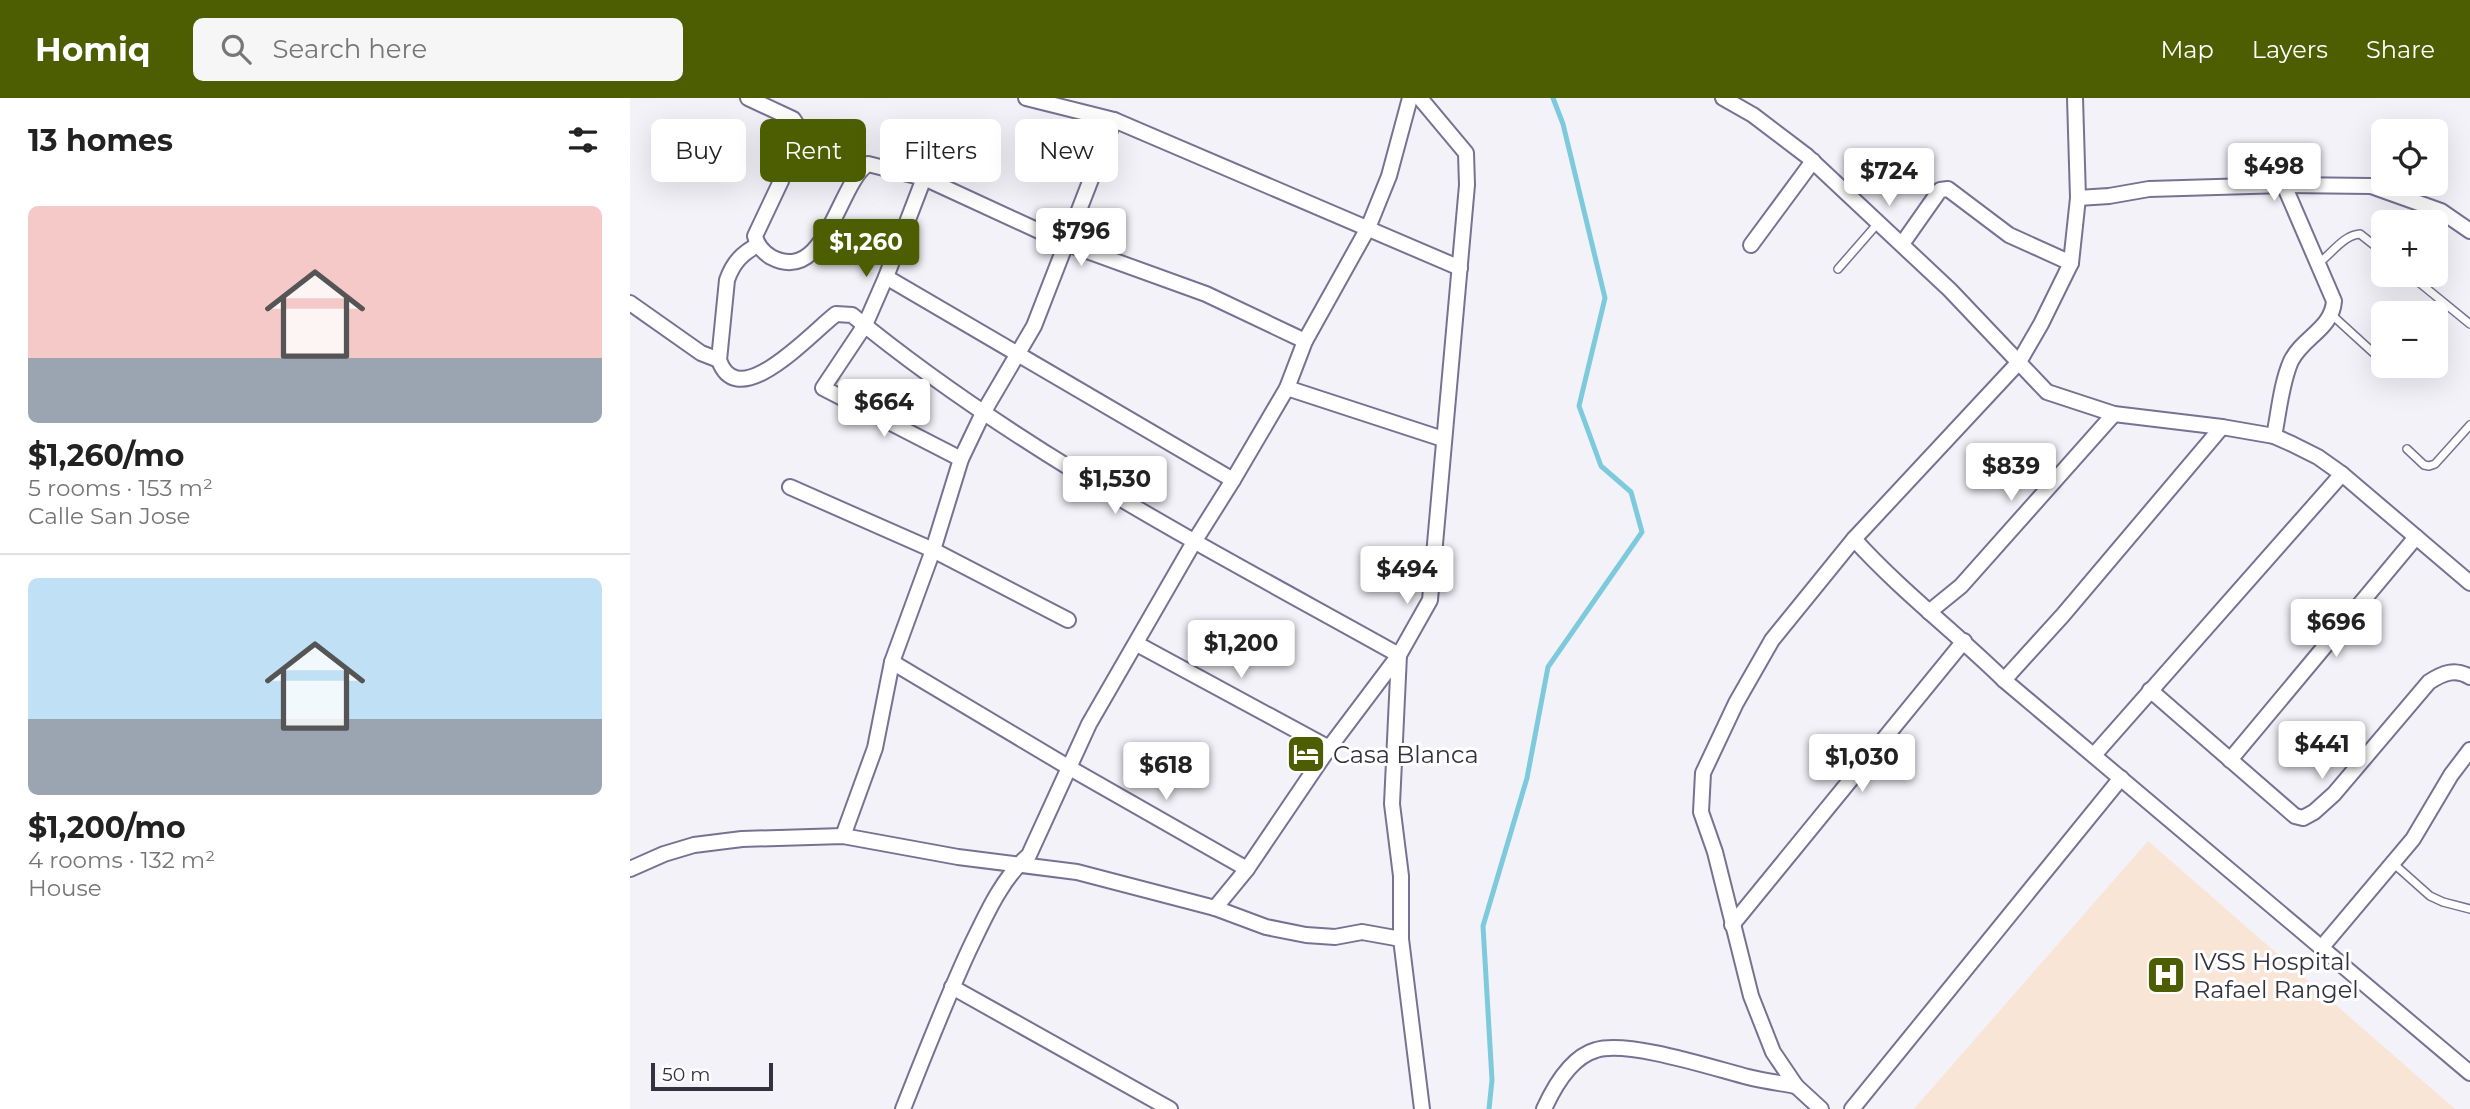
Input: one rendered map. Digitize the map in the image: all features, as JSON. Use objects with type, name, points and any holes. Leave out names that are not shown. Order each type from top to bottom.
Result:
[{"type":"street","points":[[748,98],[793,119],[799,132],[781,181],[756,232],[758,245],[766,254],[781,261],[797,260],[810,253],[831,226],[859,172],[868,164],[880,167]]},
{"type":"street","points":[[1026,98],[1110,119]]},
{"type":"street","points":[[903,1109],[952,987],[986,914],[1016,866],[1029,855],[1089,724],[1287,388],[1305,341],[1368,228],[1389,176],[1410,98]]},
{"type":"street","points":[[1215,908],[1247,869],[1329,748],[1399,655],[1430,600],[1467,185],[1466,153],[1420,98]]},
{"type":"street","points":[[1723,98],[1753,115],[1813,161],[1902,244],[2047,392],[2114,414],[2274,436],[2318,457],[2342,474],[2470,583]]},
{"type":"street","points":[[1821,1109],[1796,1086],[1773,1052],[1755,1007],[1732,925],[1716,852],[1701,813],[1703,773],[1736,703],[1772,640],[1854,538],[2019,362],[2041,324],[2071,263],[2078,198],[2075,98]]},
{"type":"street","points":[[1118,122],[1460,268]]},
{"type":"street","points":[[1751,245],[1813,161]]},
{"type":"street","points":[[922,182],[886,277],[864,325],[823,388],[961,459]]},
{"type":"street","points":[[933,182],[1065,243],[1206,295],[1305,341]]},
{"type":"street","points":[[843,836],[875,748],[892,662],[933,550],[961,459],[983,413],[1034,326],[1089,182]]},
{"type":"street","points":[[2078,198],[2149,189],[2284,185],[2371,186],[2441,211],[2470,231]]},
{"type":"street","points":[[2274,436],[2288,370],[2299,348],[2324,327],[2332,314],[2333,294],[2284,185]]},
{"type":"street","points":[[1902,244],[1940,190],[1948,189],[2009,235],[2071,263]]},
{"type":"street","points":[[758,245],[741,255],[730,271],[719,360],[723,369],[732,377],[752,377],[774,367],[836,314],[852,315],[983,413],[1078,474],[1194,542],[1399,655]]},
{"type":"street","points":[[886,277],[1233,480]]},
{"type":"street","points":[[630,303],[701,353],[719,360]]},
{"type":"street","points":[[1287,388],[1443,439]]},
{"type":"street","points":[[1929,612],[1961,586],[2114,414]]},
{"type":"street","points":[[2004,680],[2072,605],[2222,427]]},
{"type":"street","points":[[2094,755],[2342,474]]},
{"type":"street","points":[[790,486],[933,550],[1068,620]]},
{"type":"street","points":[[2230,760],[2416,537]]},
{"type":"street","points":[[1854,538],[1885,574],[1964,641],[2004,680],[2470,1073]]},
{"type":"street","points":[[1732,925],[1964,641]]},
{"type":"street","points":[[1137,643],[1329,748]]},
{"type":"street","points":[[1399,655],[1392,804],[1401,876],[1401,939],[1422,1109]]},
{"type":"street","points":[[892,662],[1247,869]]},
{"type":"street","points":[[2150,690],[2295,816],[2303,818],[2334,794],[2429,682],[2452,671],[2470,677]]},
{"type":"street","points":[[2322,947],[2394,864],[2425,823],[2451,775],[2470,750]]},
{"type":"street","points":[[1852,1109],[2121,778]]},
{"type":"street","points":[[630,869],[664,854],[694,845],[742,839],[843,836],[1016,866],[1077,873],[1215,908],[1266,927],[1306,935],[1335,937],[1362,932],[1401,939]]},
{"type":"street","points":[[952,987],[1160,1107]]},
{"type":"street","points":[[1544,1109],[1553,1090],[1575,1063],[1595,1049],[1626,1048],[1707,1065],[1750,1078],[1796,1086]]},
{"type":"lane","points":[[1838,269],[1879,222]]},
{"type":"lane","points":[[2319,263],[2349,236],[2360,234],[2371,243]]},
{"type":"lane","points":[[2425,287],[2470,324]]},
{"type":"lane","points":[[2332,314],[2371,350]]},
{"type":"lane","points":[[2407,449],[2424,465],[2430,466],[2435,464],[2470,425]]},
{"type":"lane","points":[[2394,864],[2430,896],[2470,909]]},
{"type":"shaded area","name":"IVSS Hospital Rafael Rangel","points":[[2148,841],[2455,1109],[1914,1109]]},
{"type":"waterway","points":[[1489,1109],[1492,1080],[1483,926],[1527,778],[1548,667],[1642,532],[1631,492],[1601,466],[1579,406],[1605,298],[1563,124],[1553,98]]},
{"type":"place","name":"Casa Blanca","points":[[1306,754]]},
{"type":"place","name":"IVSS Hospital Rafael Rangel","points":[[2166,975]]}]
